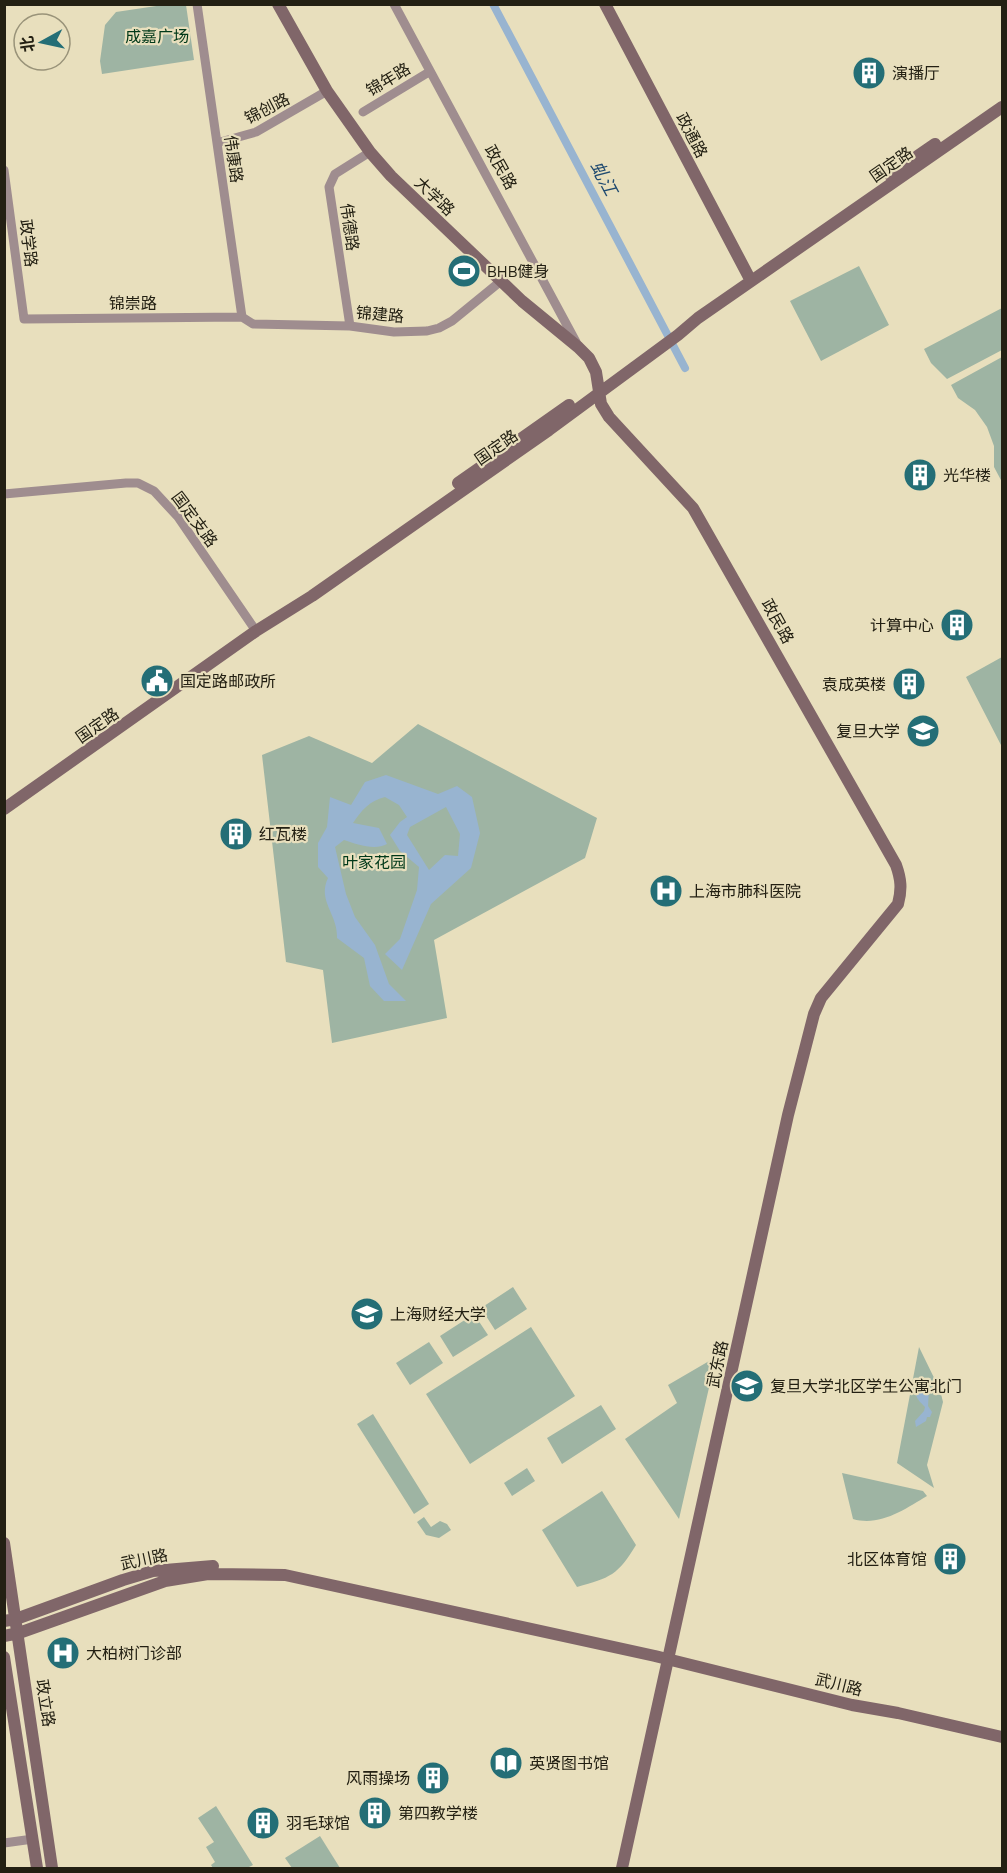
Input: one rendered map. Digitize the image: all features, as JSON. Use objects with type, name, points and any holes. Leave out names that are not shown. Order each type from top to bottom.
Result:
[{"type":"street","name":"伟康路","points":[[197,4],[242,317]]},
{"type":"street","name":"大学路","points":[[278,4],[327,91],[370,152],[408,194],[501,281],[578,347],[593,364],[599,388]]},
{"type":"street","name":"政民路","points":[[394,4],[578,347]]},
{"type":"street","name":"政通路","points":[[605,4],[750,279]]},
{"type":"street","name":"锦年路","points":[[363,112],[429,72]]},
{"type":"street","name":"锦创路","points":[[217,143],[256,132],[327,91]]},
{"type":"street","name":"国定路","points":[[750,279],[1002,97]]},
{"type":"street","name":"国定路","points":[[4,800],[254,628],[312,596],[549,430],[599,388],[676,332],[693,313],[750,279],[1002,106]]},
{"type":"street","name":"伟德路","points":[[350,326],[329,187],[335,174],[370,152]]},
{"type":"street","name":"政学路","points":[[4,170],[24,319]]},
{"type":"street","name":"锦建路","points":[[242,317],[253,324],[350,326],[415,333],[439,328],[452,321],[501,281]]},
{"type":"street","name":"锦崇路","points":[[24,319],[242,317]]},
{"type":"street","name":"政民路","points":[[599,388],[601,404],[609,417],[693,508],[716,544],[896,865],[901,879],[901,892]]},
{"type":"street","name":"国定支路","points":[[4,494],[126,483],[138,483],[154,491],[178,517],[254,628]]},
{"type":"street","name":"国定路","points":[[4,810],[254,628]]},
{"type":"street","name":"武东路","points":[[622,1869],[788,1115],[814,1014],[821,998],[898,904],[901,892]]},
{"type":"street","name":"政立路","points":[[4,1543],[10,1620],[19,1633],[52,1869]]},
{"type":"street","name":"武川路","points":[[10,1620],[153,1571],[193,1567],[258,1568],[669,1659],[852,1705],[1002,1737]]},
{"type":"street","points":[[4,1636],[19,1633],[165,1581],[208,1574],[285,1575]]},
{"type":"street","name":"政立路","points":[[4,1657],[37,1869]]},
{"type":"street","points":[[4,1843],[33,1839]]},
{"type":"green space","name":"成嘉广场","points":[[163,5],[186,5],[194,60],[102,74],[100,61],[105,25],[116,12]]},
{"type":"green space","points":[[859,266],[889,325],[821,361],[790,301]]},
{"type":"green space","points":[[1002,308],[1002,350],[947,379],[931,363],[924,349]]},
{"type":"green space","points":[[1002,357],[1002,482],[994,467],[994,446],[987,427],[975,410],[958,398],[951,385]]},
{"type":"green space","points":[[1002,657],[1002,747],[966,677]]},
{"type":"green space","name":"叶家花园","points":[[418,724],[597,818],[585,858],[434,940],[447,1018],[332,1043],[323,970],[286,962],[262,755],[309,736],[372,763]]},
{"type":"green space","points":[[513,1287],[527,1309],[495,1330],[481,1308]]},
{"type":"green space","points":[[474,1314],[488,1335],[453,1357],[440,1336]]},
{"type":"green space","points":[[531,1327],[575,1396],[470,1464],[426,1394]]},
{"type":"green space","points":[[429,1342],[443,1363],[410,1385],[396,1363]]},
{"type":"green space","points":[[919,1347],[940,1390],[943,1402],[927,1465],[934,1488],[897,1463]]},
{"type":"green space","points":[[716,1357],[679,1519],[625,1439],[677,1403],[668,1385]]},
{"type":"green space","points":[[601,1405],[616,1429],[562,1464],[547,1438]]},
{"type":"green space","points":[[373,1414],[429,1504],[414,1514],[357,1424]]},
{"type":"green space","points":[[527,1468],[535,1481],[512,1496],[504,1483]]},
{"type":"green space","points":[[842,1473],[923,1491],[927,1496],[882,1519],[863,1521],[853,1519]]},
{"type":"green space","points":[[602,1491],[636,1545],[624,1563],[612,1574],[577,1587],[542,1530]]},
{"type":"green space","points":[[424,1517],[431,1527],[440,1521],[447,1524],[451,1530],[439,1538],[426,1535],[417,1522]]},
{"type":"green space","points":[[216,1806],[253,1865],[247,1868],[213,1868],[211,1865],[215,1862],[206,1847],[214,1842],[198,1818]]},
{"type":"green space","points":[[320,1836],[340,1868],[292,1868],[285,1858]]},
{"type":"water","points":[[386,775],[438,794],[457,786],[472,797],[480,833],[471,868],[431,904],[402,970],[385,954],[400,939],[417,890],[419,867],[400,851],[390,835],[407,817],[399,805],[385,797],[379,799],[366,807],[353,823],[379,828],[387,844],[371,847],[344,840],[335,847],[346,894],[355,917],[375,945],[389,984],[406,1001],[384,1001],[370,986],[364,958],[337,938],[326,901],[325,886],[328,878],[318,867],[318,843],[327,827],[330,797],[351,805],[365,782]],"holes":[[[446,807],[460,834],[458,856],[445,855],[429,870],[407,835],[410,827]]]},
{"type":"water","points":[[925,1384],[929,1390],[928,1406],[932,1412],[926,1421],[916,1427],[915,1421],[925,1407],[918,1399],[916,1392],[919,1385]]},
{"type":"waterway","name":"虬江","points":[[493,4],[685,368]]},
{"type":"place","name":"演播厅","points":[[869,73]]},
{"type":"place","name":"BHB健身","points":[[464,271]]},
{"type":"place","name":"光华楼","points":[[920,475]]},
{"type":"place","name":"计算中心","points":[[957,625]]},
{"type":"place","name":"国定路邮政所","points":[[157,681]]},
{"type":"place","name":"袁成英楼","points":[[909,684]]},
{"type":"place","name":"复旦大学","points":[[923,731]]},
{"type":"place","name":"红瓦楼","points":[[236,834]]},
{"type":"place","name":"上海市肺科医院","points":[[666,891]]},
{"type":"place","name":"上海财经大学","points":[[367,1314]]},
{"type":"place","name":"复旦大学北区学生公寓北门","points":[[747,1386]]},
{"type":"place","name":"北区体育馆","points":[[950,1559]]},
{"type":"place","name":"大柏树门诊部","points":[[63,1653]]},
{"type":"place","name":"英贤图书馆","points":[[506,1763]]},
{"type":"place","name":"风雨操场","points":[[433,1778]]},
{"type":"place","name":"第四教学楼","points":[[375,1813]]},
{"type":"place","name":"羽毛球馆","points":[[263,1823]]}]
